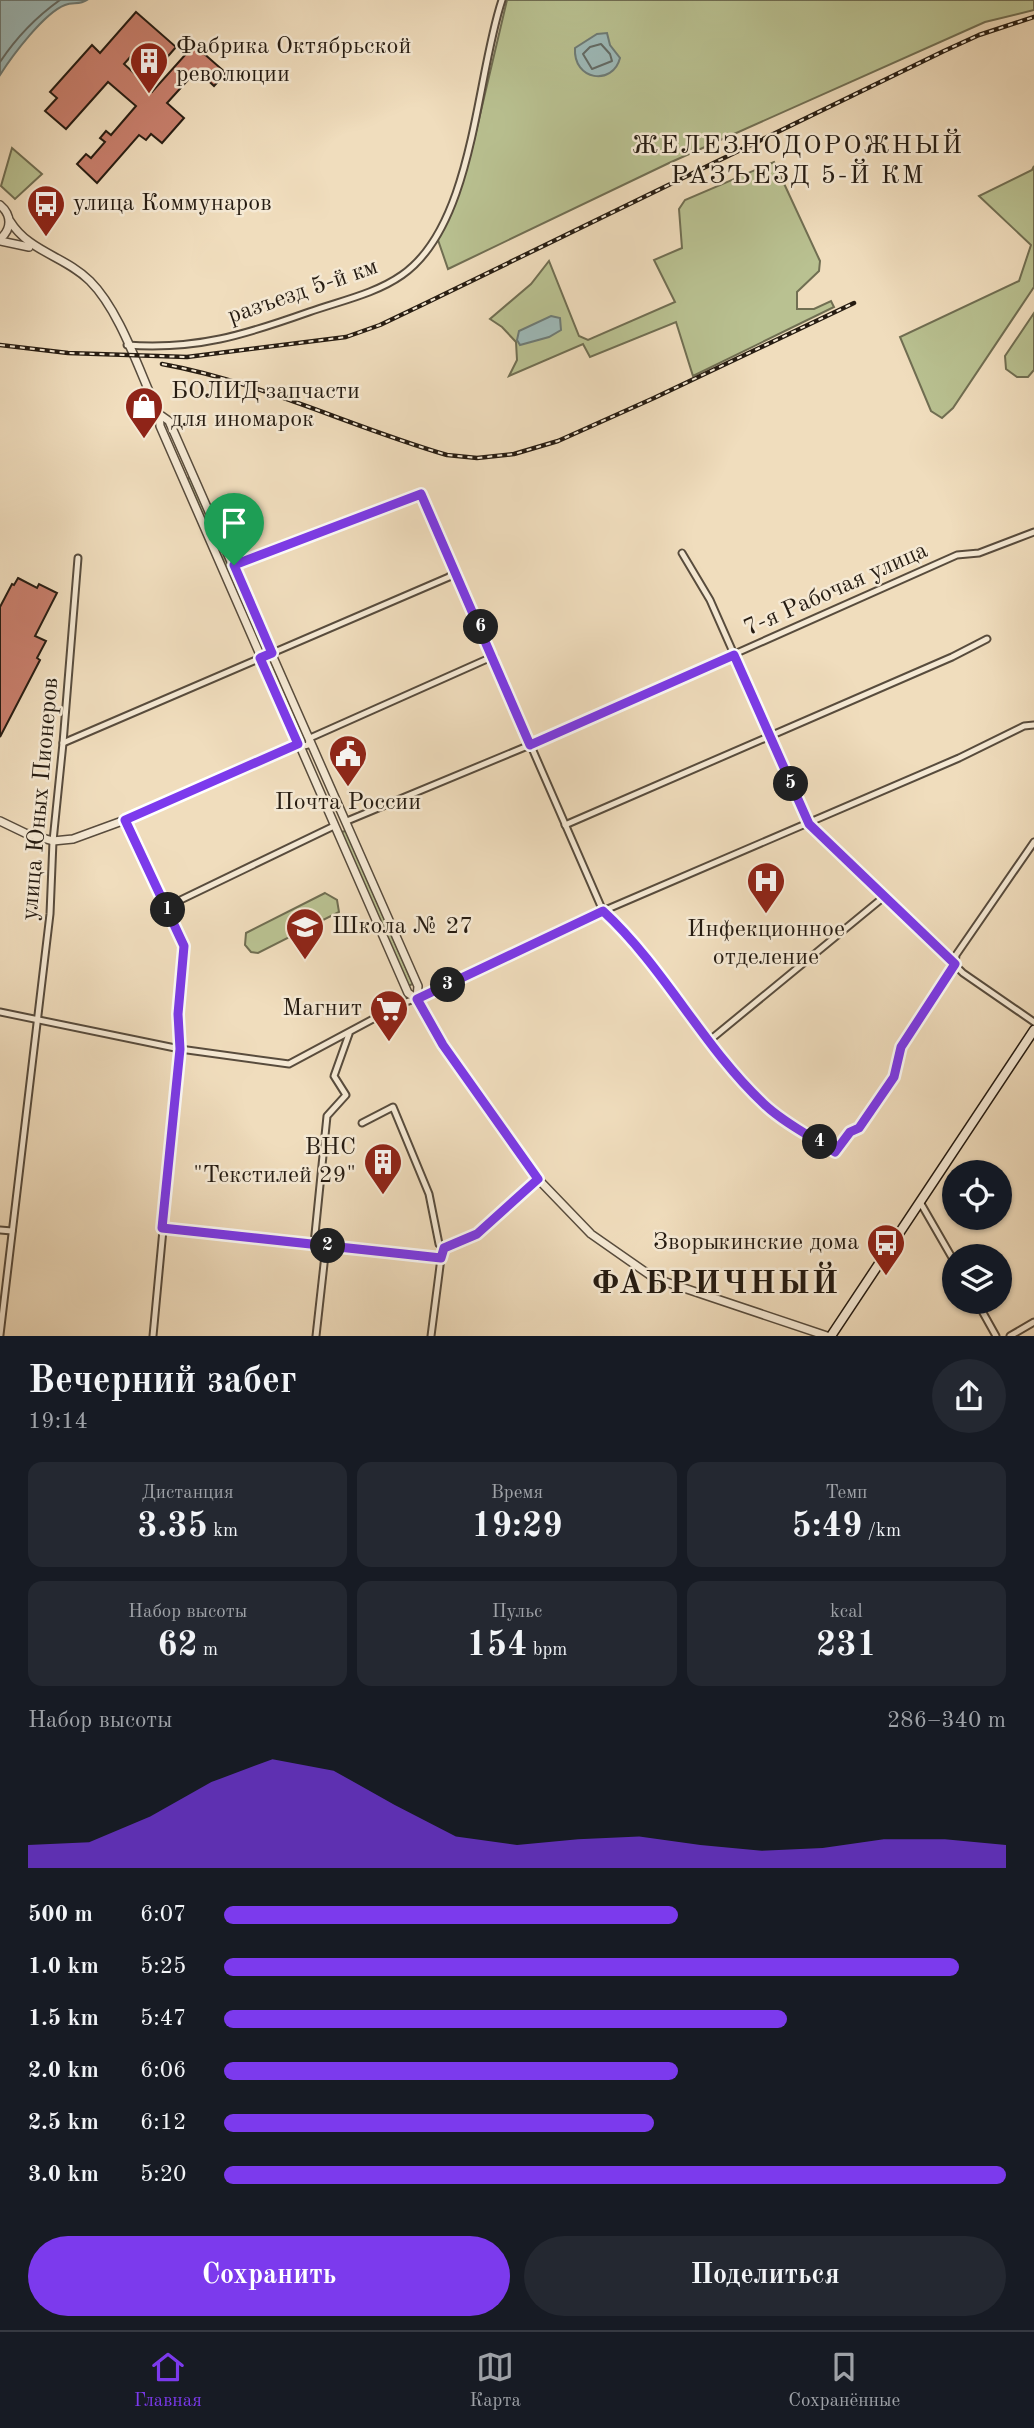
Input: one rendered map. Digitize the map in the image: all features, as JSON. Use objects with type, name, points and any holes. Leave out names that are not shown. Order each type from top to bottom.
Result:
[{"type":"main road","points":[[829,1336],[1034,1030]]},
{"type":"street","name":"разъезд 5-й км","points":[[127,345],[190,346],[237,335],[376,289],[403,274],[424,254],[441,229],[451,205],[478,115],[502,0]]},
{"type":"street","points":[[0,205],[34,248]]},
{"type":"street","points":[[10,221],[9,228],[0,240],[34,248],[62,260],[89,280],[112,309],[159,414],[160,426],[260,658],[408,993],[417,999],[449,1054],[538,1179],[591,1234],[650,1276],[677,1288],[829,1336]]},
{"type":"street","points":[[159,414],[169,421],[234,565],[418,986],[417,999]]},
{"type":"street","points":[[234,565],[421,494],[494,656],[603,911],[631,937],[663,982],[765,1105],[835,1152],[850,1132],[859,1128],[894,1077],[901,1047],[955,964],[956,955],[1034,842]]},
{"type":"street","name":"7-я Рабочая улица","points":[[346,821],[530,745],[957,555],[979,553],[1034,532]]},
{"type":"street","points":[[682,553],[710,600],[809,824],[963,973],[1034,1022]]},
{"type":"street","name":"улица Юных Пионеров","points":[[0,1335],[50,914],[53,841],[64,743],[78,558]]},
{"type":"street","points":[[64,743],[449,578],[455,570]]},
{"type":"street","points":[[565,825],[952,657],[987,639]]},
{"type":"street","points":[[296,741],[297,731],[308,735],[494,656]]},
{"type":"street","points":[[0,1012],[180,1049],[289,1064],[403,1003],[417,999],[603,911],[809,824],[959,758],[1024,726],[1034,726]]},
{"type":"street","points":[[0,821],[25,833],[53,841],[73,839],[125,820],[296,741],[308,745],[308,735]]},
{"type":"street","points":[[125,820],[184,946],[178,1014],[180,1049],[153,1336]]},
{"type":"street","points":[[166,907],[334,826]]},
{"type":"street","points":[[710,1040],[885,897]]},
{"type":"street","points":[[314,1244],[327,1116],[346,1095],[334,1076],[349,1034]]},
{"type":"street","points":[[362,1123],[393,1107],[429,1194],[439,1244],[444,1248]]},
{"type":"street","points":[[444,1248],[477,1234],[538,1179]]},
{"type":"street","points":[[920,1202],[944,1244]]},
{"type":"street","points":[[162,1228],[441,1258]]},
{"type":"street","points":[[0,1230],[12,1231]]},
{"type":"street","points":[[316,1336],[326,1245]]},
{"type":"street","points":[[431,1336],[444,1248]]},
{"type":"street","points":[[984,1314],[996,1336]]},
{"type":"street","points":[[1010,1336],[1034,1322]]},
{"type":"green space","points":[[507,0],[1034,0],[1034,10],[985,22],[669,163],[448,269],[438,240],[472,149]]},
{"type":"green space","points":[[12,148],[42,174],[15,199],[1,186]]},
{"type":"green space","points":[[774,162],[820,261],[819,271],[797,292],[797,309],[814,309],[831,301],[834,307],[693,376],[676,322],[590,357],[583,344],[509,376],[517,360],[516,342],[490,319],[531,284],[549,261],[579,336],[588,340],[675,302],[654,260],[682,248],[679,209],[685,200]]},
{"type":"green space","points":[[1034,166],[1034,287],[953,408],[942,418],[931,411],[900,337],[1019,281],[1031,245],[979,196],[1032,170]]},
{"type":"green space","points":[[1034,313],[1034,370],[1028,377],[1017,377],[1006,369],[1005,356]]},
{"type":"green space","points":[[191,477],[265,646],[260,648],[187,479]]},
{"type":"green space","points":[[346,831],[413,984],[408,986],[341,832]]},
{"type":"green space","points":[[325,893],[337,900],[339,912],[258,953],[251,952],[245,945],[246,933]]},
{"type":"water","points":[[0,0],[87,0],[65,5],[48,17],[20,47],[0,75]]},
{"type":"water","points":[[607,33],[610,45],[620,58],[610,73],[594,76],[580,67],[575,48],[597,34]]},
{"type":"water","points":[[551,316],[560,318],[561,330],[549,337],[520,345],[517,340],[519,331]]},
{"type":"building","name":"Фабрика Октябрьской революции","points":[[136,12],[176,47],[143,85],[152,92],[194,45],[226,73],[214,86],[197,70],[167,103],[184,118],[162,143],[151,134],[146,140],[139,135],[97,183],[77,164],[86,154],[91,158],[105,142],[100,138],[106,131],[111,135],[136,106],[108,82],[66,129],[45,111],[57,98],[50,92],[92,45],[100,53]],"holes":[[[140,46],[150,55],[134,73],[124,64]]]},
{"type":"building","points":[[18,578],[37,588],[39,584],[57,593],[35,636],[46,641],[37,658],[40,660],[0,737],[0,607]]},
{"type":"railway","points":[[0,345],[68,353],[187,357],[346,337],[380,325],[944,51],[979,35],[1034,17]]},
{"type":"railway","points":[[162,364],[270,393],[447,455],[477,458],[514,454],[558,441],[854,303]]},
{"type":"place","name":"Фабрика Октябрьской революции","points":[[149,95]]},
{"type":"place","name":"улица Коммунаров","points":[[46,238]]},
{"type":"place","name":"БОЛИД запчасти для иномарок","points":[[144,440]]},
{"type":"place","name":"Почта России","points":[[348,788]]},
{"type":"place","name":"Инфекционное отделение","points":[[766,915]]},
{"type":"place","name":"Школа № 27","points":[[305,961]]},
{"type":"place","name":"Магнит","points":[[389,1043]]},
{"type":"place","name":"ВНС \"Текстилей 29\"","points":[[383,1196]]},
{"type":"place","name":"Зворыкинские дома","points":[[886,1277]]},
{"type":"district","name":"ЖЕЛЕЗНОДОРОЖНЫЙ РАЗЪЕЗД 5-Й КМ","points":[[798,161]]},
{"type":"district","name":"ФАБРИЧНЫЙ","points":[[716,1285]]},
{"type":"route","points":[[421,494],[494,656],[530,745],[734,655],[809,824],[955,964],[901,1047],[894,1077],[859,1128],[850,1132],[835,1152],[765,1105],[663,982],[631,937],[603,911],[417,999],[443,1045],[538,1179],[489,1220],[477,1234],[444,1248],[441,1258],[162,1228],[180,1049],[178,1014],[184,946],[125,820],[298,744],[260,658],[272,653],[234,565],[421,494]]}]
